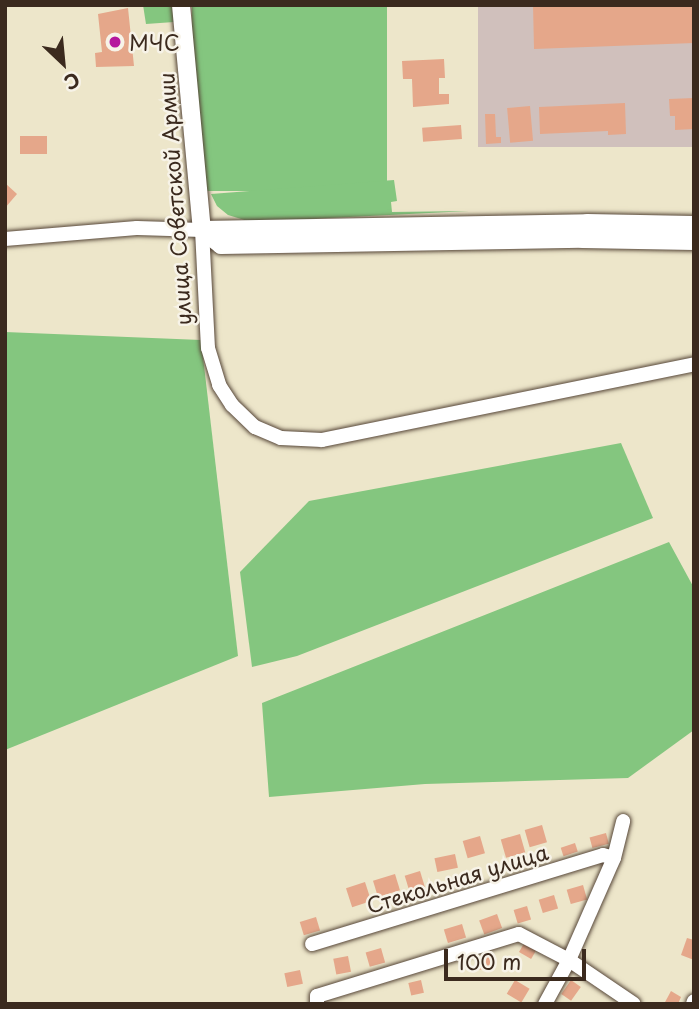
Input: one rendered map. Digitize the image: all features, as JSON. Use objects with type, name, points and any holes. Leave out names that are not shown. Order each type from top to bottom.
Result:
[{"type":"main road","name":"улица Советской Армии","points":[[181,5],[202,230]]},
{"type":"main road","points":[[202,230],[587,223],[694,225]]},
{"type":"main road","points":[[202,230],[221,245],[582,239],[694,241]]},
{"type":"street","points":[[5,239],[137,228],[202,230]]},
{"type":"street","name":"улица Советской Армии","points":[[202,230],[208,348],[219,385],[232,405],[254,427],[281,438],[322,440],[694,364]]},
{"type":"street","points":[[545,1004],[569,960],[614,858],[623,821]]},
{"type":"street","name":"Стекольная улица","points":[[313,944],[603,855],[614,858]]},
{"type":"street","points":[[317,1004],[317,996],[519,934],[569,960],[634,1004]]},
{"type":"shaded area","points":[[478,5],[694,5],[694,147],[478,147]]},
{"type":"green space","points":[[143,5],[172,5],[174,22],[146,24]]},
{"type":"green space","points":[[192,5],[387,5],[387,191],[192,191]]},
{"type":"green space","points":[[394,180],[397,201],[391,202],[392,212],[469,211],[251,222],[228,215],[217,206],[211,194]]},
{"type":"green space","points":[[5,332],[201,340],[238,656],[5,750]]},
{"type":"green space","points":[[621,443],[653,518],[297,656],[252,667],[240,572],[309,501]]},
{"type":"green space","points":[[669,542],[694,588],[694,730],[628,778],[425,784],[269,797],[262,703]]},
{"type":"building","points":[[533,5],[694,5],[694,43],[534,49]]},
{"type":"building","points":[[128,8],[134,66],[96,67],[95,53],[102,52],[98,14]]},
{"type":"building","points":[[444,59],[445,78],[439,78],[439,94],[449,94],[449,104],[413,107],[412,79],[403,79],[402,61]]},
{"type":"building","points":[[694,98],[694,129],[675,130],[675,116],[670,116],[669,99]]},
{"type":"building","points":[[625,103],[626,134],[608,135],[608,131],[540,134],[539,107]]},
{"type":"building","points":[[530,106],[533,141],[510,143],[507,108]]},
{"type":"building","points":[[485,114],[495,114],[496,137],[501,137],[501,143],[486,144]]},
{"type":"building","points":[[461,125],[462,139],[423,142],[422,128]]},
{"type":"building","points":[[20,136],[47,136],[47,154],[20,154]]},
{"type":"building","points":[[5,183],[17,194],[5,208]]},
{"type":"building","points":[[542,825],[547,842],[530,847],[525,830]]},
{"type":"building","points":[[606,833],[609,844],[592,848],[590,837]]},
{"type":"building","points":[[520,834],[525,852],[506,858],[501,840]]},
{"type":"building","points":[[480,836],[485,853],[468,858],[463,841]]},
{"type":"building","points":[[575,843],[578,852],[564,856],[561,848]]},
{"type":"building","points":[[455,854],[458,868],[437,872],[434,858]]},
{"type":"building","points":[[420,871],[425,887],[410,892],[405,876]]},
{"type":"building","points":[[395,874],[400,890],[378,897],[373,881]]},
{"type":"building","points":[[365,882],[371,901],[352,907],[346,888]]},
{"type":"building","points":[[583,885],[587,899],[571,904],[567,890]]},
{"type":"building","points":[[554,895],[558,908],[543,913],[539,900]]},
{"type":"building","points":[[527,906],[531,919],[518,923],[514,910]]},
{"type":"building","points":[[497,914],[502,928],[484,935],[479,920]]},
{"type":"building","points":[[316,917],[320,930],[304,935],[300,922]]},
{"type":"building","points":[[462,924],[466,937],[448,943],[444,930]]},
{"type":"building","points":[[687,938],[694,940],[694,960],[681,955]]},
{"type":"building","points":[[526,940],[538,947],[531,959],[519,952]]},
{"type":"building","points":[[381,948],[385,962],[370,967],[366,952]]},
{"type":"building","points":[[490,955],[493,967],[479,970],[476,958]]},
{"type":"building","points":[[348,956],[351,972],[336,975],[333,959]]},
{"type":"building","points":[[300,970],[303,984],[287,987],[284,973]]},
{"type":"building","points":[[421,980],[424,993],[411,996],[408,983]]},
{"type":"building","points":[[515,980],[530,989],[521,1002],[507,994]]},
{"type":"building","points":[[571,980],[581,987],[571,1001],[561,994]]},
{"type":"building","points":[[671,991],[681,997],[678,1004],[664,1004]]},
{"type":"place","name":"МЧС","points":[[115,42]]}]
